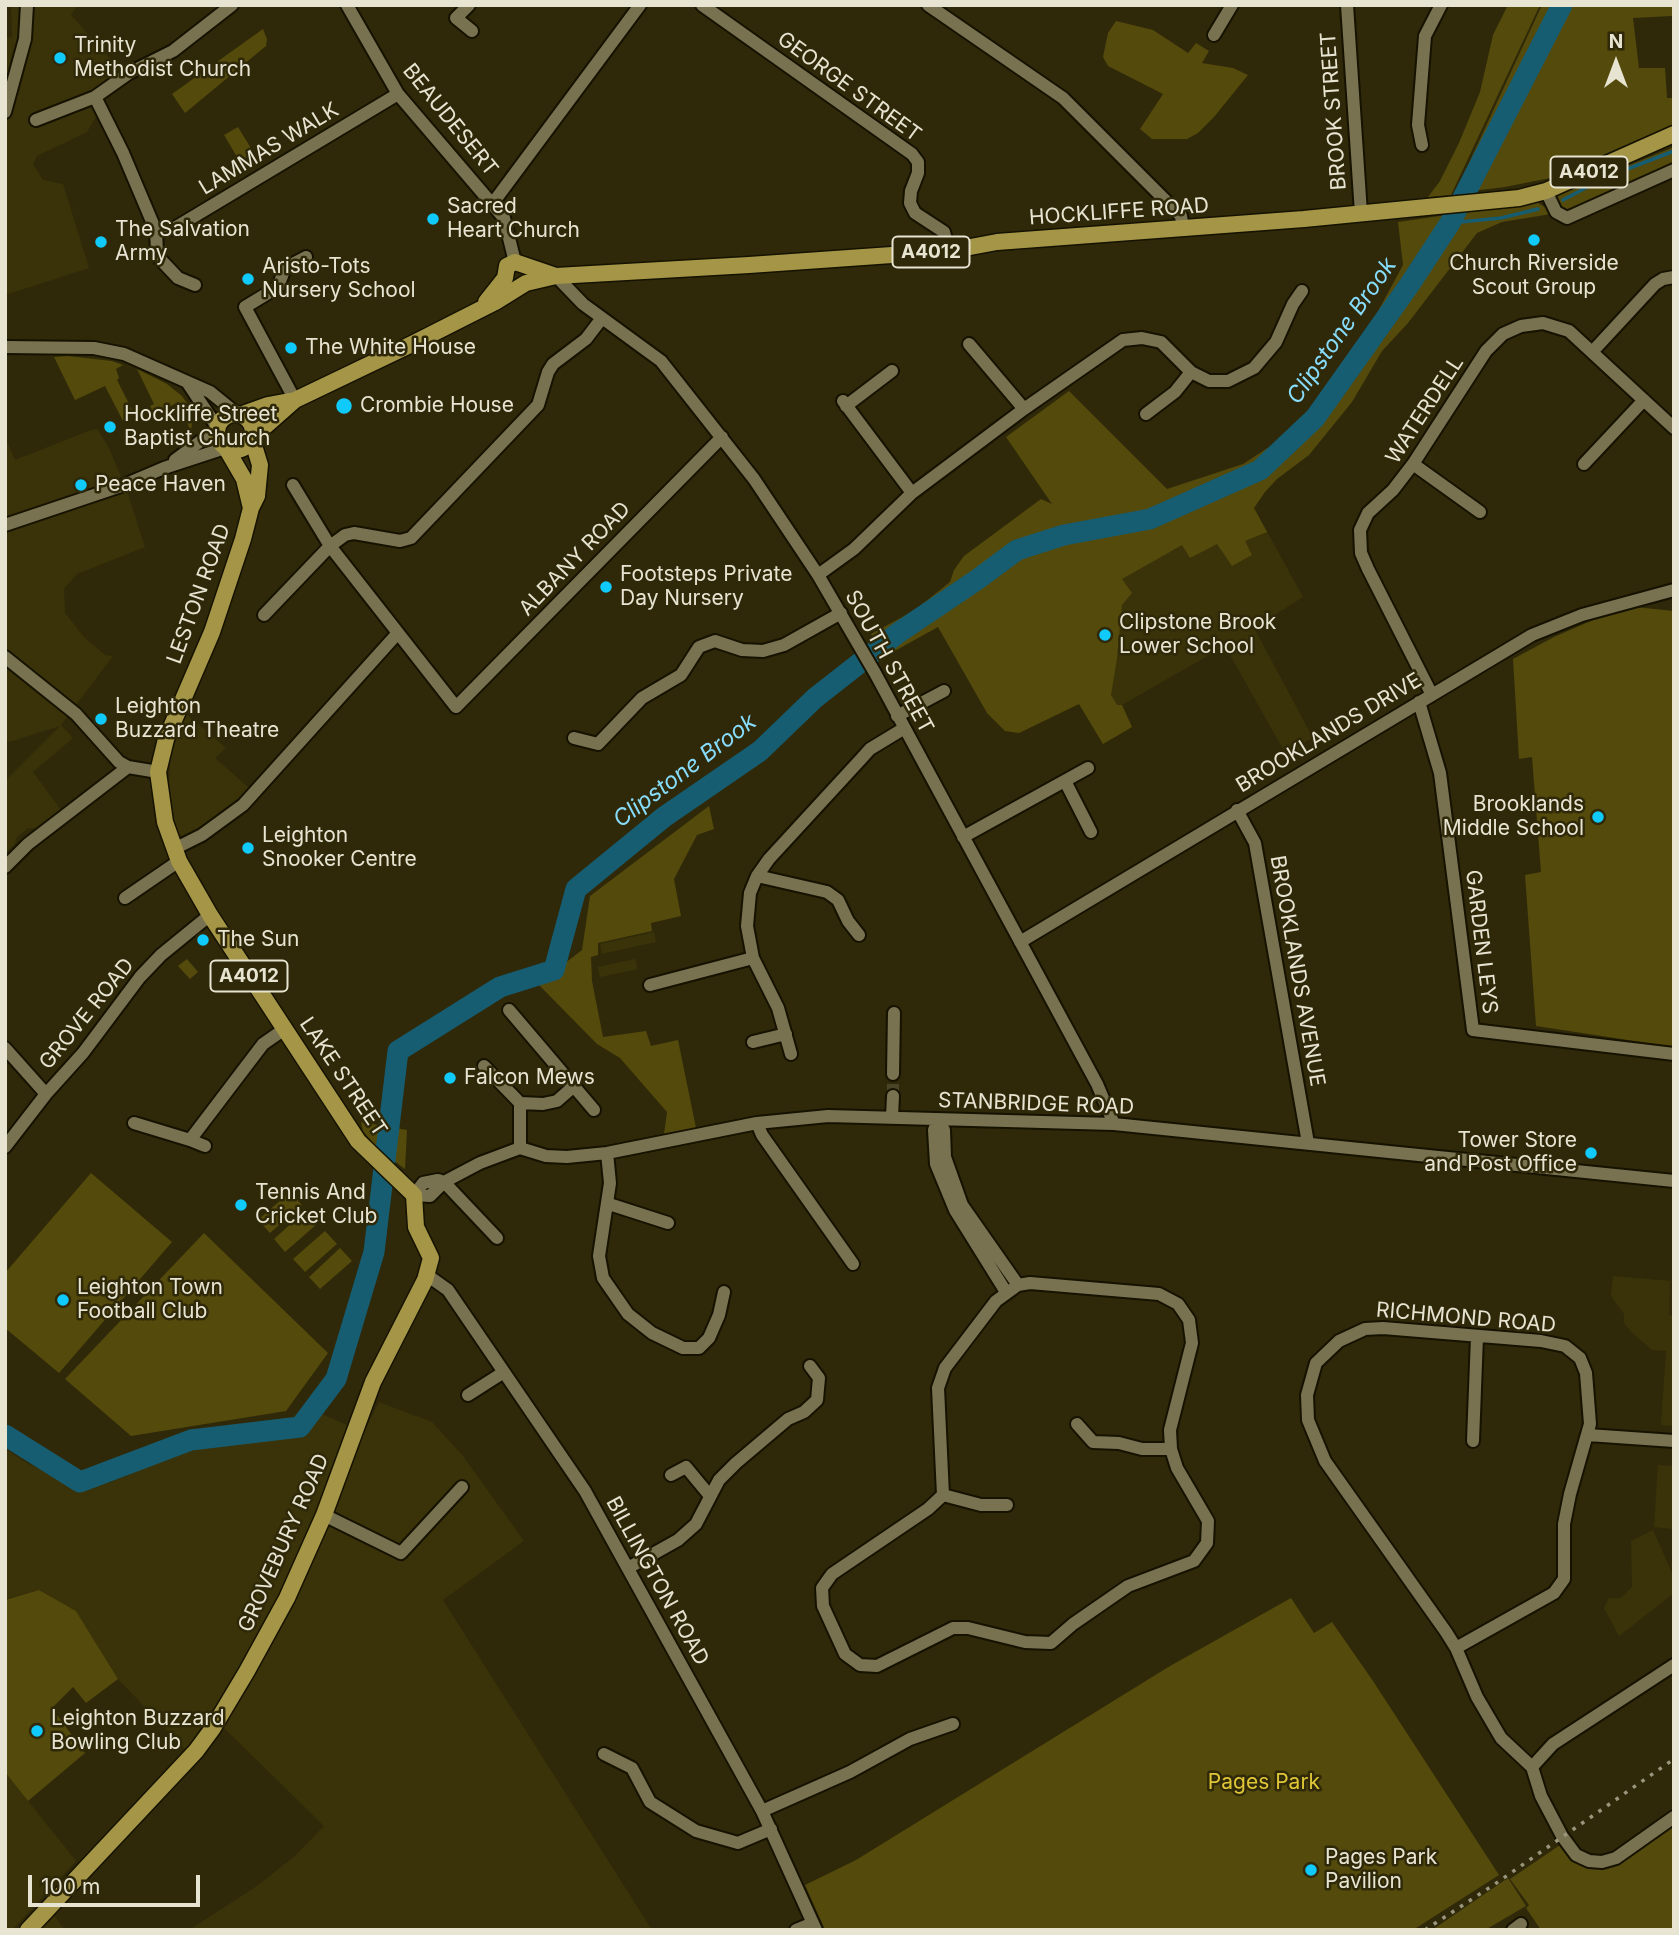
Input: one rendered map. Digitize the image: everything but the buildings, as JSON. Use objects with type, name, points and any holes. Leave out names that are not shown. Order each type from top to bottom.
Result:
[{"type":"main road","name":"HOCKLIFFE ROAD","points":[[295,400],[414,343],[523,285],[556,276],[949,251],[997,242],[1519,198],[1546,191],[1674,134]]},
{"type":"main road","name":"HOCKLIFFE ROAD","points":[[520,264],[556,276]]},
{"type":"main road","points":[[481,307],[505,278],[508,266],[520,264],[529,272],[523,285],[509,285],[505,278]]},
{"type":"main road","points":[[295,400],[252,438],[249,444],[238,450],[226,448],[218,440],[217,428],[227,416],[295,400]]},
{"type":"main road","points":[[238,414],[245,417],[252,426],[252,438]]},
{"type":"main road","name":"LESTON ROAD","points":[[158,772],[176,712],[212,632],[257,496],[260,465],[252,438]]},
{"type":"main road","name":"LESTON ROAD","points":[[226,448],[244,479],[251,508]]},
{"type":"main road","name":"LAKE STREET","points":[[158,772],[165,821],[176,855],[210,915],[358,1141],[408,1189]]},
{"type":"main road","points":[[408,1189],[416,1227],[431,1258],[427,1275]]},
{"type":"main road","name":"GROVEBURY ROAD","points":[[28,1930],[196,1751],[213,1728],[287,1598],[324,1515],[373,1382],[427,1275]]},
{"type":"street","points":[[36,120],[95,97],[129,73],[173,51],[231,5]]},
{"type":"street","name":"BEAUDESERT","points":[[347,5],[398,94],[505,218],[520,264]]},
{"type":"street","points":[[469,5],[456,18],[472,31]]},
{"type":"street","points":[[493,203],[640,5]]},
{"type":"street","name":"GEORGE STREET","points":[[702,5],[912,154],[918,162],[918,173],[911,191],[910,203],[915,213],[944,232],[949,251]]},
{"type":"street","points":[[928,5],[1063,98],[1181,216],[1183,228]]},
{"type":"street","points":[[1214,36],[1232,5]]},
{"type":"street","name":"BROOK STREET","points":[[1347,5],[1361,213]]},
{"type":"street","points":[[1422,145],[1418,125],[1425,36],[1441,5]]},
{"type":"street","points":[[5,112],[22,56],[28,7]]},
{"type":"street","name":"LAMMAS WALK","points":[[156,230],[173,229],[398,94]]},
{"type":"street","points":[[95,97],[123,153],[156,230],[157,253],[160,259],[178,278],[195,285]]},
{"type":"street","points":[[1546,191],[1556,212],[1567,218],[1674,170]]},
{"type":"street","points":[[295,400],[244,307],[278,287],[285,268],[306,257]]},
{"type":"street","name":"SOUTH STREET","points":[[556,276],[583,304],[661,361],[754,480],[818,575],[875,673],[1097,1084],[1114,1124]]},
{"type":"street","points":[[1593,351],[1655,284],[1674,277]]},
{"type":"street","points":[[818,575],[853,549],[912,493],[1024,409],[1123,341],[1142,338],[1161,342],[1191,372],[1209,381],[1228,381],[1254,368],[1276,342],[1301,291]]},
{"type":"street","points":[[264,615],[330,546],[345,535],[354,533],[400,541],[415,535],[538,405],[553,364],[586,339],[602,318]]},
{"type":"street","name":"WATERDELL","points":[[1432,695],[1368,569],[1359,541],[1368,513],[1394,490],[1413,464],[1486,351],[1503,334],[1521,326],[1543,323],[1569,331],[1674,428]]},
{"type":"street","points":[[969,344],[1024,409]]},
{"type":"street","points":[[5,347],[108,350],[124,354],[210,392],[238,414]]},
{"type":"street","points":[[892,371],[844,404],[912,493]]},
{"type":"street","points":[[1146,414],[1175,392],[1191,372]]},
{"type":"street","points":[[164,468],[217,428],[187,382]]},
{"type":"street","points":[[1584,464],[1644,400]]},
{"type":"street","name":"ALBANY ROAD","points":[[397,634],[456,707],[722,438]]},
{"type":"street","points":[[5,525],[226,448]]},
{"type":"street","points":[[1413,464],[1480,512]]},
{"type":"street","points":[[125,898],[176,855],[243,805],[397,634],[330,546],[293,485]]},
{"type":"street","name":"BROOKLANDS DRIVE","points":[[1020,942],[1532,635],[1554,624],[1674,590]]},
{"type":"street","points":[[574,738],[598,744],[642,698],[681,675],[699,647],[715,641],[742,650],[763,651],[784,645],[841,613]]},
{"type":"street","points":[[5,657],[76,714],[110,753],[128,767],[158,772]]},
{"type":"street","points":[[897,716],[944,691]]},
{"type":"street","name":"GARDEN LEYS","points":[[1419,702],[1440,774],[1473,1030],[1674,1054]]},
{"type":"street","points":[[791,1054],[778,1008],[753,958],[747,926],[750,892],[769,859],[870,749],[903,729]]},
{"type":"street","points":[[5,867],[28,844],[128,767]]},
{"type":"street","points":[[963,837],[1088,768]]},
{"type":"street","points":[[1065,781],[1091,832]]},
{"type":"street","name":"BROOKLANDS AVENUE","points":[[1237,810],[1255,843],[1308,1143]]},
{"type":"street","points":[[757,876],[827,892],[838,900],[848,921],[859,935]]},
{"type":"street","name":"GROVE ROAD","points":[[5,1147],[147,970],[210,915]]},
{"type":"street","points":[[650,985],[753,958]]},
{"type":"street","points":[[509,1010],[594,1110]]},
{"type":"street","points":[[893,1074],[894,1013]]},
{"type":"street","points":[[190,1140],[263,1044],[286,1028]]},
{"type":"street","points":[[753,1042],[786,1034]]},
{"type":"street","points":[[5,1048],[46,1094]]},
{"type":"street","points":[[484,1066],[520,1103],[543,1104],[557,1101],[574,1086]]},
{"type":"street","points":[[892,1117],[893,1096]]},
{"type":"street","points":[[444,1182],[480,1163],[520,1148],[520,1103]]},
{"type":"street","name":"STANBRIDGE ROAD","points":[[520,1148],[546,1156],[567,1157],[607,1153],[757,1123],[828,1116],[892,1117],[938,1121],[1114,1124],[1674,1181]]},
{"type":"street","points":[[938,1121],[944,1130],[945,1157],[962,1205],[1018,1285]]},
{"type":"street","points":[[938,1121],[934,1130],[936,1164],[955,1210],[1006,1292]]},
{"type":"street","points":[[134,1123],[205,1146]]},
{"type":"street","points":[[757,1123],[762,1135],[853,1264]]},
{"type":"street","points":[[607,1153],[609,1204],[599,1256],[603,1278],[628,1314],[652,1333],[683,1348],[699,1348],[709,1338],[719,1315],[724,1292]]},
{"type":"street","points":[[408,1189],[438,1180],[444,1182],[497,1238]]},
{"type":"street","points":[[609,1204],[668,1223]]},
{"type":"street","name":"BILLINGTON ROAD","points":[[427,1275],[448,1290],[585,1491],[762,1811],[814,1926]]},
{"type":"street","points":[[1030,1283],[1159,1294],[1178,1304],[1189,1320],[1192,1343],[1170,1430],[1171,1449],[1177,1468],[1208,1521],[1207,1543],[1194,1561],[1128,1586],[1073,1624],[1051,1643],[1025,1642],[968,1628],[953,1628],[877,1666],[860,1665],[845,1654],[823,1606],[822,1588],[832,1574],[928,1509],[943,1494],[938,1388],[945,1368],[996,1301],[1018,1285],[1030,1283]]},
{"type":"street","name":"RICHMOND ROAD","points":[[1456,1648],[1554,1593],[1564,1579],[1564,1524],[1590,1424],[1587,1373],[1580,1358],[1565,1346],[1383,1328],[1365,1329],[1339,1340],[1316,1363],[1307,1395],[1308,1420],[1325,1461],[1456,1648],[1477,1697],[1501,1738],[1532,1767],[1541,1796],[1576,1855],[1589,1861],[1602,1862],[1616,1858],[1674,1817]]},
{"type":"street","points":[[1473,1441],[1477,1337]]},
{"type":"street","points":[[628,1568],[678,1540],[696,1524],[719,1480],[789,1419],[804,1412],[817,1400],[819,1378],[810,1366]]},
{"type":"street","points":[[468,1395],[504,1372]]},
{"type":"street","points":[[1077,1424],[1093,1443],[1119,1443],[1142,1449],[1171,1449]]},
{"type":"street","points":[[1588,1435],[1674,1441]]},
{"type":"street","points":[[671,1475],[685,1466],[710,1496]]},
{"type":"street","points":[[324,1515],[401,1553],[462,1487]]},
{"type":"street","points":[[943,1494],[981,1506],[1007,1505]]},
{"type":"street","points":[[1532,1767],[1553,1744],[1674,1665]]},
{"type":"street","points":[[762,1811],[850,1772],[910,1740],[953,1724]]},
{"type":"street","points":[[604,1754],[632,1768],[650,1802],[696,1831],[738,1843],[771,1829]]},
{"type":"street","points":[[796,1930],[814,1926]]},
{"type":"shaded area","points":[[11,5],[78,5],[71,15],[122,72],[87,132],[37,156],[33,164],[43,180],[63,184],[89,268],[5,295],[5,38],[12,37]]},
{"type":"shaded area","points":[[97,429],[107,444],[126,488],[145,547],[77,574],[64,589],[65,613],[84,637],[105,655],[113,656],[61,725],[73,738],[33,772],[61,810],[36,828],[28,828],[5,853],[5,781],[60,726],[9,742],[5,740],[5,437],[15,460]]},
{"type":"shaded area","name":"Clipstone Brook Lower School","points":[[1254,508],[1303,597],[1254,628],[1313,738],[1303,743],[1306,749],[1288,758],[1225,646],[1122,705],[1132,727],[1103,744],[1079,704],[1019,733],[1005,731],[987,713],[961,620]]},
{"type":"shaded area","points":[[185,713],[226,748],[215,758],[250,789],[192,836],[184,837],[177,834],[172,823],[168,796],[171,755]]},
{"type":"shaded area","points":[[654,932],[656,942],[602,954],[600,944]]},
{"type":"shaded area","points":[[635,959],[638,969],[600,977],[598,967]]},
{"type":"shaded area","points":[[1613,1276],[1670,1281],[1669,1315],[1674,1316],[1674,1426],[1661,1425],[1666,1351],[1652,1350],[1624,1323],[1624,1314],[1611,1296]]},
{"type":"shaded area","points":[[379,1402],[432,1422],[463,1456],[524,1541],[443,1600],[652,1930],[189,1930],[254,1888],[295,1856],[324,1826],[223,1727],[293,1600],[333,1495]]},
{"type":"shaded area","points":[[322,1414],[347,1425],[345,1438],[285,1589],[243,1670],[186,1750],[118,1679],[76,1611],[39,1590],[5,1599],[5,1449],[56,1477],[80,1484],[105,1484],[126,1476],[172,1445],[196,1441],[253,1443],[280,1438],[298,1431]]},
{"type":"shaded area","points":[[1658,1465],[1674,1466],[1673,1529],[1654,1527]]},
{"type":"shaded area","points":[[1653,1530],[1674,1577],[1674,1593],[1619,1636],[1604,1608],[1609,1598],[1621,1598],[1632,1587],[1631,1541]]},
{"type":"shaded area","points":[[5,1772],[76,1861],[12,1930],[5,1930]]},
{"type":"shaded area","points":[[53,1914],[65,1930],[40,1930]]},
{"type":"green space","points":[[1508,5],[1540,5],[1451,195],[1428,197],[1440,181],[1459,143],[1480,92],[1493,35]]},
{"type":"green space","points":[[1542,5],[1672,5],[1672,16],[1633,18],[1639,68],[1665,68],[1667,98],[1674,98],[1674,124],[1550,178],[1455,193]]},
{"type":"green space","points":[[1116,21],[1153,30],[1188,53],[1196,43],[1209,51],[1202,63],[1233,68],[1248,75],[1198,133],[1187,139],[1152,139],[1140,129],[1163,94],[1108,66],[1103,57],[1108,33]]},
{"type":"green space","points":[[263,29],[267,39],[266,46],[185,113],[172,94]]},
{"type":"green space","points":[[238,127],[257,158],[243,167],[224,135]]},
{"type":"green space","points":[[1674,147],[1674,163],[1573,209],[1566,210],[1560,206],[1557,197],[1563,192]]},
{"type":"green space","points":[[1537,202],[1551,214],[1502,222],[1477,233],[1408,323],[1382,351],[1352,402],[1309,455],[1277,479],[1265,492],[1254,508],[1267,532],[1245,541],[1252,555],[1232,566],[1217,544],[1190,558],[1182,545],[1122,579],[1132,593],[1122,605],[1111,695],[1117,705],[1122,705],[1132,727],[1103,744],[1079,704],[1019,733],[1005,731],[987,713],[938,627],[884,657],[871,634],[915,610],[950,582],[954,570],[964,556],[1041,499],[1052,504],[1006,437],[1069,391],[1167,489],[1243,464],[1289,434],[1325,392],[1377,313],[1403,265],[1398,222]]},
{"type":"green space","points":[[54,357],[112,361],[123,365],[116,369],[119,378],[117,380],[134,414],[123,421],[105,386],[75,400]]},
{"type":"green space","points":[[137,369],[167,384],[182,396],[193,412],[191,432],[179,402],[154,414],[150,406],[154,404]]},
{"type":"green space","name":"Brooklands Middle School","points":[[1625,606],[1674,611],[1674,1047],[1536,1026],[1525,875],[1541,872],[1532,757],[1519,759],[1513,659],[1554,637]]},
{"type":"green space","points":[[709,806],[714,829],[697,835],[674,879],[681,916],[651,923],[652,931],[598,943],[598,955],[591,957],[592,981],[603,1037],[646,1031],[651,1046],[678,1040],[696,1128],[664,1134],[667,1112],[620,1058],[597,1044],[538,984],[582,950],[590,896]]},
{"type":"green space","points":[[187,959],[198,972],[190,979],[178,966]]},
{"type":"green space","points":[[361,1122],[407,1130],[405,1169],[377,1148],[363,1131]]},
{"type":"green space","name":"Leighton Town Football Club","points":[[91,1173],[172,1242],[59,1373],[5,1328],[5,1273]]},
{"type":"green space","points":[[290,1192],[302,1205],[270,1233],[258,1220]]},
{"type":"green space","points":[[305,1211],[317,1224],[285,1252],[274,1239]]},
{"type":"green space","points":[[325,1231],[337,1244],[305,1272],[293,1259]]},
{"type":"green space","points":[[204,1233],[328,1353],[286,1411],[131,1436],[65,1379]]},
{"type":"green space","points":[[340,1248],[352,1261],[320,1289],[309,1277]]},
{"type":"green space","points":[[39,1590],[76,1611],[118,1679],[86,1703],[73,1687],[52,1708],[85,1753],[28,1801],[5,1772],[5,1600]]},
{"type":"green space","name":"Pages Park","points":[[1291,1598],[1314,1633],[1332,1622],[1499,1875],[1413,1930],[825,1930],[805,1885],[856,1860],[1170,1666]]},
{"type":"green space","points":[[1674,1826],[1674,1930],[1541,1930],[1526,1908],[1529,1905],[1510,1879],[1560,1845],[1585,1866],[1601,1868],[1619,1863]]},
{"type":"green space","points":[[1508,1878],[1526,1906],[1485,1930],[1432,1930]]},
{"type":"waterway","name":"Clipstone Brook","points":[[5,1435],[80,1482],[191,1440],[300,1427],[336,1379],[374,1252],[398,1051],[500,987],[554,970],[576,889],[664,817],[760,751],[815,698],[898,633],[1017,550],[1064,535],[1150,519],[1260,470],[1315,418],[1450,223],[1562,5]]},
{"type":"waterway","points":[[1563,200],[1604,178],[1674,151]]},
{"type":"waterway","points":[[1450,223],[1501,218],[1538,209]]},
{"type":"tunnel","points":[[893,1074],[893,1096]]},
{"type":"railway","points":[[1425,1930],[1674,1759]]},
{"type":"place","name":"Trinity Methodist Church","points":[[60,58]]},
{"type":"place","name":"Sacred Heart Church","points":[[433,219]]},
{"type":"place","name":"Church Riverside Scout Group","points":[[1534,240]]},
{"type":"place","name":"The Salvation Army","points":[[101,242]]},
{"type":"place","name":"Aristo-Tots Nursery School","points":[[248,279]]},
{"type":"place","name":"The White House","points":[[291,348]]},
{"type":"place","name":"Crombie House","points":[[344,406]]},
{"type":"place","name":"Hockliffe Street Baptist Church","points":[[110,427]]},
{"type":"place","name":"Peace Haven","points":[[81,485]]},
{"type":"place","name":"Footsteps Private Day Nursery","points":[[606,587]]},
{"type":"place","name":"Clipstone Brook Lower School","points":[[1105,635]]},
{"type":"place","name":"Leighton Buzzard Theatre","points":[[101,719]]},
{"type":"place","name":"Brooklands Middle School","points":[[1598,817]]},
{"type":"place","name":"Leighton Snooker Centre","points":[[248,848]]},
{"type":"place","name":"The Sun","points":[[203,940]]},
{"type":"place","name":"Falcon Mews","points":[[450,1078]]},
{"type":"place","name":"Tower Store and Post Office","points":[[1591,1153]]},
{"type":"place","name":"Tennis And Cricket Club","points":[[241,1205]]},
{"type":"place","name":"Leighton Town Football Club","points":[[63,1300]]},
{"type":"place","name":"Leighton Buzzard Bowling Club","points":[[37,1731]]},
{"type":"place","name":"Pages Park Pavilion","points":[[1311,1870]]}]
